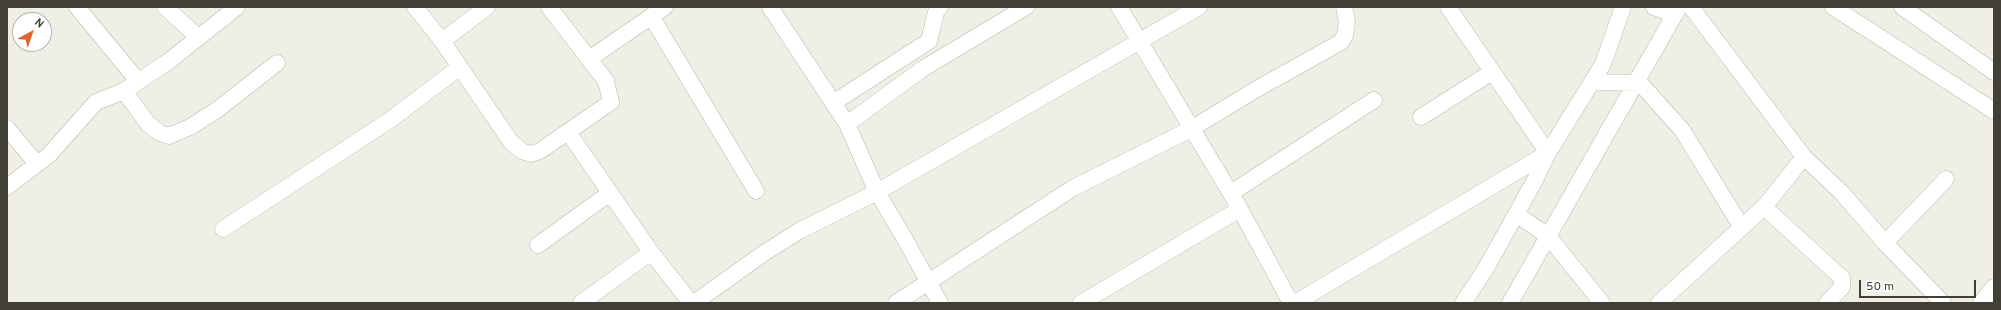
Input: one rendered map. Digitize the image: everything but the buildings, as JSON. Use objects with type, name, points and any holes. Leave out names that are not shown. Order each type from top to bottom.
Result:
[{"type":"street","points":[[77,7],[138,81]]},
{"type":"street","points":[[165,7],[198,36]]},
{"type":"street","points":[[7,187],[49,155],[96,102],[124,91],[169,61],[198,36],[223,20],[237,7]]},
{"type":"street","points":[[415,7],[442,41],[511,142],[522,151],[531,154],[540,151],[611,102],[606,81],[549,7]]},
{"type":"street","points":[[442,41],[487,7]]},
{"type":"street","points":[[589,59],[665,7]]},
{"type":"street","points":[[770,7],[847,124],[877,192],[940,303]]},
{"type":"street","points":[[833,103],[929,42],[936,12],[940,7]]},
{"type":"street","points":[[847,124],[924,68],[1026,7]]},
{"type":"street","points":[[1119,7],[1141,41],[1191,129],[1231,193],[1291,303]]},
{"type":"street","points":[[694,303],[764,253],[816,222],[877,192],[1199,7]]},
{"type":"street","points":[[896,303],[1072,188],[1191,129],[1340,42],[1346,35],[1347,21],[1344,7]]},
{"type":"street","points":[[1448,7],[1548,153]]},
{"type":"street","points":[[1463,303],[1485,270],[1548,153],[1603,64],[1623,7]]},
{"type":"street","points":[[1510,303],[1677,11],[1654,7]]},
{"type":"street","points":[[1691,7],[1804,157],[1842,193],[1885,243],[1943,303]]},
{"type":"street","points":[[1833,7],[1994,111]]},
{"type":"street","points":[[1902,7],[1994,72]]},
{"type":"street","points":[[651,16],[756,191]]},
{"type":"street","points":[[124,91],[148,124],[160,133],[169,136],[190,127],[217,110],[277,63]]},
{"type":"street","points":[[224,229],[390,120],[460,67]]},
{"type":"street","points":[[1421,117],[1492,72]]},
{"type":"street","points":[[1592,82],[1640,83],[1682,130],[1741,226]]},
{"type":"street","points":[[1231,193],[1374,100]]},
{"type":"street","points":[[7,128],[37,164]]},
{"type":"street","points":[[568,132],[651,252],[691,303]]},
{"type":"street","points":[[1295,303],[1548,153]]},
{"type":"street","points":[[1659,303],[1741,226],[1764,207],[1804,157]]},
{"type":"street","points":[[1885,243],[1946,179]]},
{"type":"street","points":[[538,245],[610,193]]},
{"type":"street","points":[[1764,207],[1842,278],[1842,287],[1827,303]]},
{"type":"street","points":[[1081,303],[1240,209]]},
{"type":"street","points":[[1516,214],[1548,236],[1602,303]]},
{"type":"street","points":[[581,303],[651,252]]},
{"type":"street","points":[[1981,303],[1994,287]]}]
